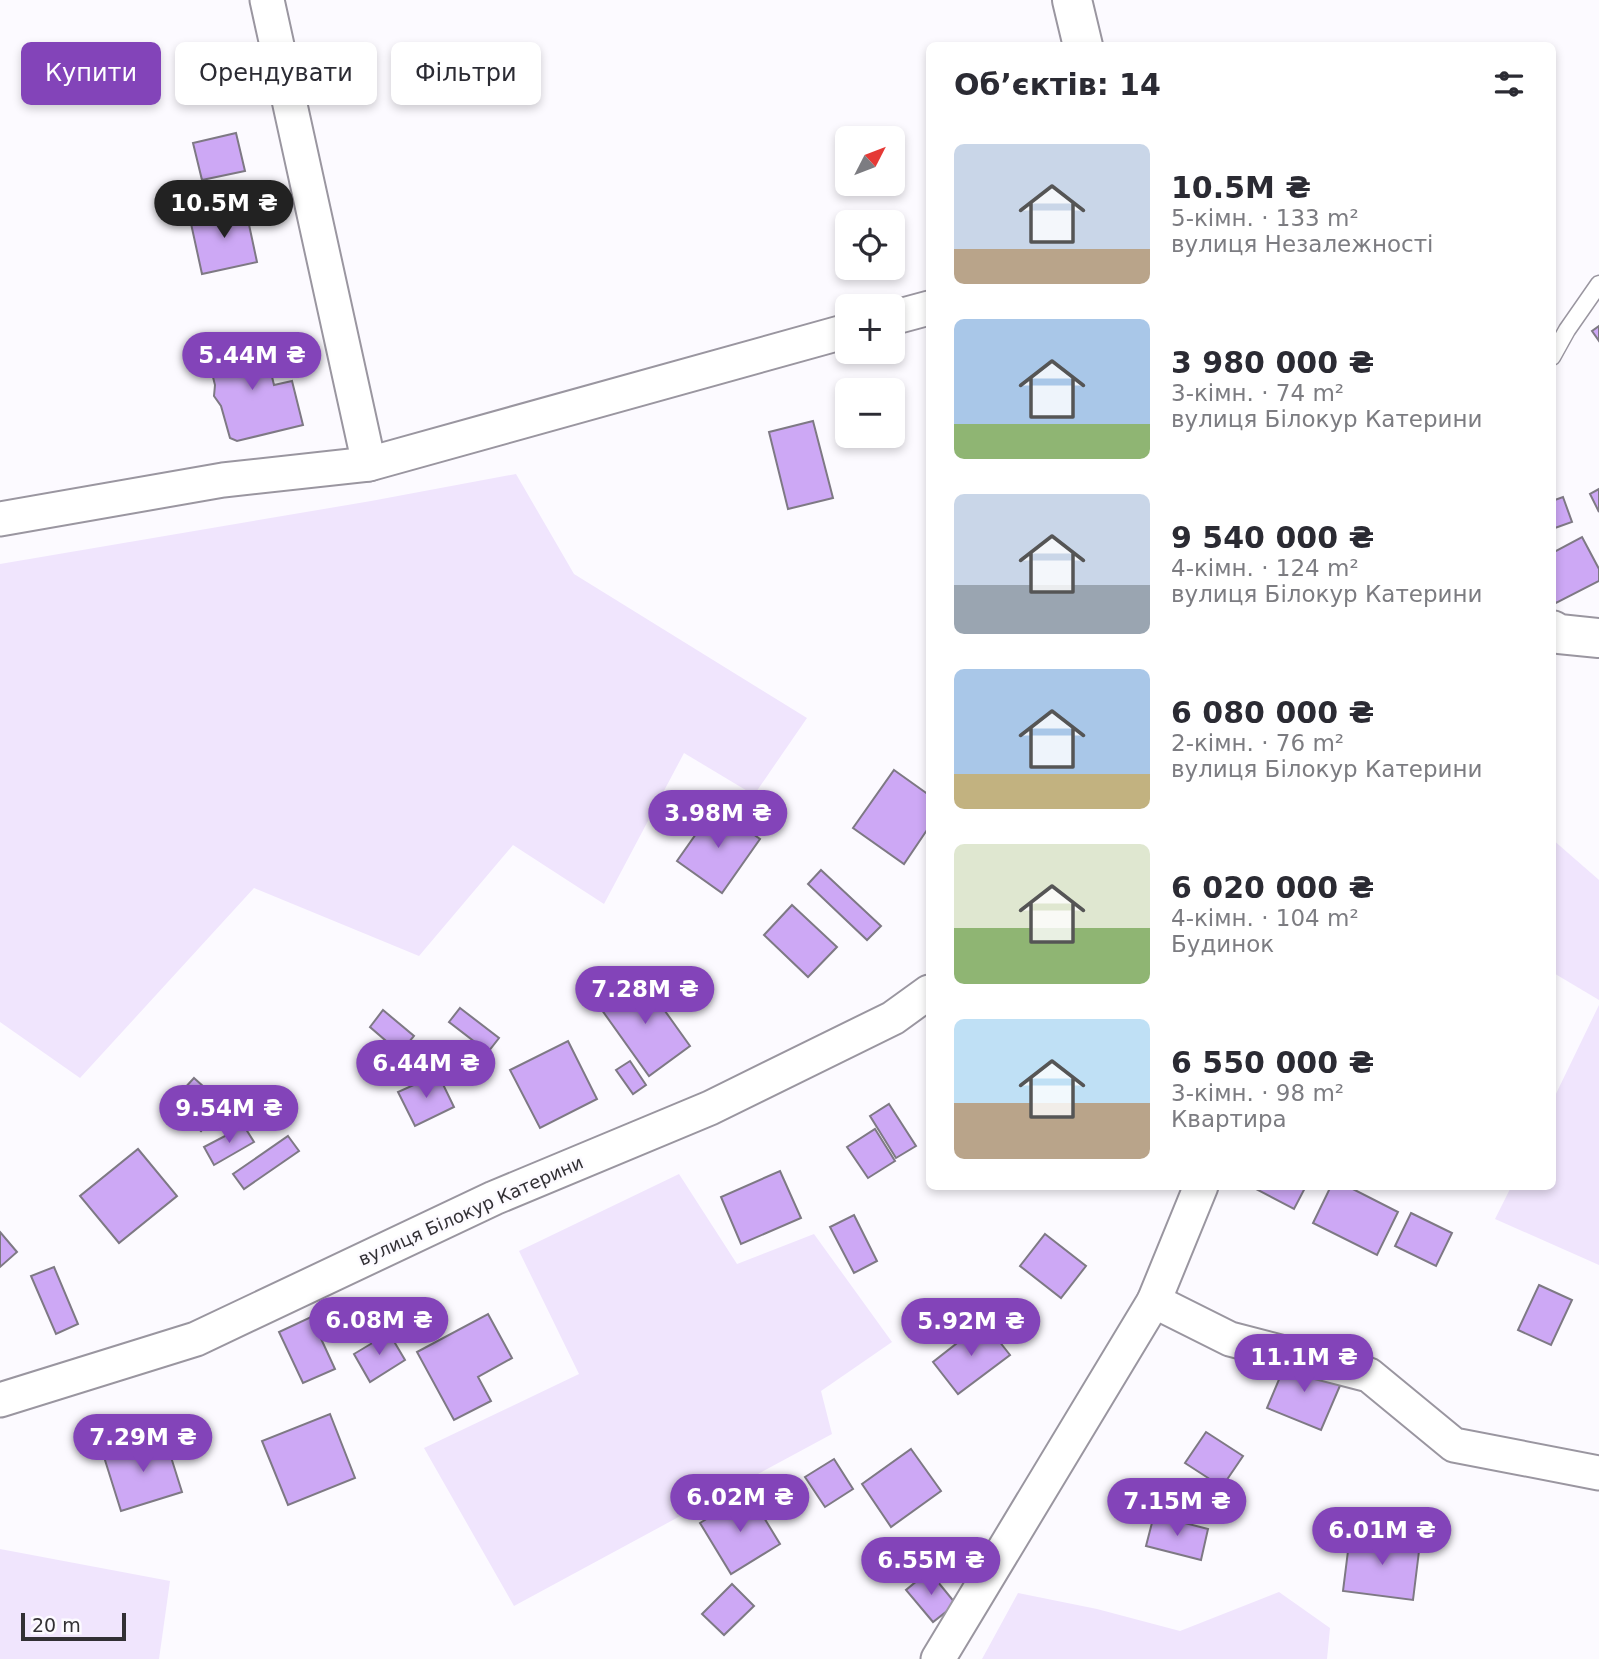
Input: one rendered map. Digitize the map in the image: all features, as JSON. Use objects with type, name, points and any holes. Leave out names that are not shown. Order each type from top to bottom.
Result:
[{"type":"street","points":[[267,0],[369,464]]},
{"type":"street","points":[[1072,0],[1082,42]]},
{"type":"street","points":[[905,314],[926,309]]},
{"type":"street","points":[[0,519],[223,480],[369,464],[835,334]]},
{"type":"street","points":[[1556,632],[1599,638]]},
{"type":"street","name":"вулиця Білокур Катерини","points":[[0,1400],[196,1339],[494,1198],[710,1108],[892,1018],[926,994]]},
{"type":"street","points":[[938,1659],[1154,1301],[1199,1190]]},
{"type":"street","points":[[1154,1301],[1230,1339],[1369,1375],[1454,1445],[1599,1473]]},
{"type":"lane","points":[[1556,350],[1599,284]]},
{"type":"shaded area","points":[[516,474],[574,574],[807,718],[754,795],[684,753],[604,904],[513,845],[419,956],[254,888],[80,1078],[0,1022],[0,564]]},
{"type":"shaded area","points":[[1556,842],[1599,880],[1599,1000],[1556,974]]},
{"type":"shaded area","points":[[1599,1005],[1599,1265],[1495,1219],[1510,1190],[1556,1190],[1556,1094]]},
{"type":"shaded area","points":[[679,1174],[737,1264],[814,1234],[892,1342],[821,1391],[832,1434],[514,1606],[424,1448],[579,1374],[519,1251]]},
{"type":"shaded area","points":[[0,1549],[170,1581],[159,1659],[0,1659]]},
{"type":"shaded area","points":[[1279,1592],[1330,1628],[1327,1659],[982,1659],[1018,1593],[1097,1609],[1180,1631]]},
{"type":"building","points":[[236,133],[245,171],[202,180],[193,143]]},
{"type":"building","points":[[245,206],[257,262],[202,274],[190,219]]},
{"type":"building","points":[[1599,326],[1599,341],[1592,331]]},
{"type":"building","points":[[263,339],[274,385],[292,381],[303,425],[237,441],[230,438],[221,406],[214,396],[215,385],[208,357],[238,341],[247,343]]},
{"type":"building","points":[[813,421],[833,498],[788,509],[769,432]]},
{"type":"building","points":[[1599,489],[1599,512],[1590,494]]},
{"type":"building","points":[[1563,497],[1572,522],[1556,528],[1556,500]]},
{"type":"building","points":[[1582,537],[1599,569],[1599,581],[1556,603],[1556,551]]},
{"type":"building","points":[[894,770],[926,793],[926,831],[904,864],[853,828]]},
{"type":"building","points":[[715,807],[760,839],[722,893],[677,861]]},
{"type":"building","points":[[821,870],[881,926],[867,940],[808,884]]},
{"type":"building","points":[[792,905],[837,947],[808,977],[764,935]]},
{"type":"building","points":[[640,976],[690,1046],[649,1076],[599,1006]]},
{"type":"building","points":[[460,1008],[499,1038],[488,1052],[449,1022]]},
{"type":"building","points":[[383,1010],[414,1036],[400,1053],[370,1027]]},
{"type":"building","points":[[568,1041],[597,1099],[540,1128],[510,1070]]},
{"type":"building","points":[[630,1061],[646,1085],[633,1094],[616,1070]]},
{"type":"building","points":[[438,1074],[454,1107],[415,1126],[398,1092]]},
{"type":"building","points":[[194,1078],[224,1105],[201,1131],[171,1103]]},
{"type":"building","points":[[889,1104],[916,1146],[896,1158],[870,1116]]},
{"type":"building","points":[[244,1126],[254,1142],[214,1165],[204,1147]]},
{"type":"building","points":[[875,1129],[895,1161],[868,1178],[847,1147]]},
{"type":"building","points":[[288,1136],[299,1151],[244,1189],[233,1174]]},
{"type":"building","points":[[138,1149],[177,1196],[119,1243],[80,1196]]},
{"type":"building","points":[[780,1171],[801,1218],[741,1244],[721,1197]]},
{"type":"building","points":[[1258,1190],[1304,1190],[1294,1209]]},
{"type":"building","points":[[1329,1190],[1355,1190],[1398,1212],[1377,1255],[1313,1223]]},
{"type":"building","points":[[1411,1213],[1452,1233],[1436,1266],[1395,1246]]},
{"type":"building","points":[[854,1215],[877,1261],[854,1273],[830,1227]]},
{"type":"building","points":[[0,1232],[17,1252],[0,1267]]},
{"type":"building","points":[[1045,1234],[1086,1266],[1061,1298],[1020,1266]]},
{"type":"building","points":[[54,1267],[78,1324],[56,1334],[31,1276]]},
{"type":"building","points":[[1539,1285],[1572,1300],[1551,1345],[1518,1330]]},
{"type":"building","points":[[488,1314],[512,1358],[478,1377],[491,1401],[454,1420],[417,1352]]},
{"type":"building","points":[[311,1317],[335,1369],[303,1383],[279,1332]]},
{"type":"building","points":[[984,1322],[1010,1355],[958,1394],[933,1362]]},
{"type":"building","points":[[389,1333],[405,1360],[370,1382],[354,1354]]},
{"type":"building","points":[[1288,1358],[1342,1381],[1321,1430],[1267,1408]]},
{"type":"building","points":[[330,1414],[355,1478],[288,1505],[262,1441]]},
{"type":"building","points":[[1206,1432],[1243,1456],[1222,1487],[1185,1463]]},
{"type":"building","points":[[165,1438],[182,1492],[121,1511],[104,1457]]},
{"type":"building","points":[[911,1449],[941,1491],[891,1527],[862,1484]]},
{"type":"building","points":[[834,1459],[853,1489],[825,1507],[805,1477]]},
{"type":"building","points":[[749,1493],[780,1544],[731,1574],[700,1523]]},
{"type":"building","points":[[1154,1515],[1208,1529],[1201,1560],[1146,1546]]},
{"type":"building","points":[[1350,1535],[1420,1543],[1413,1600],[1343,1591]]},
{"type":"building","points":[[929,1571],[956,1604],[933,1622],[906,1590]]},
{"type":"building","points":[[732,1584],[754,1606],[724,1635],[702,1614]]}]
